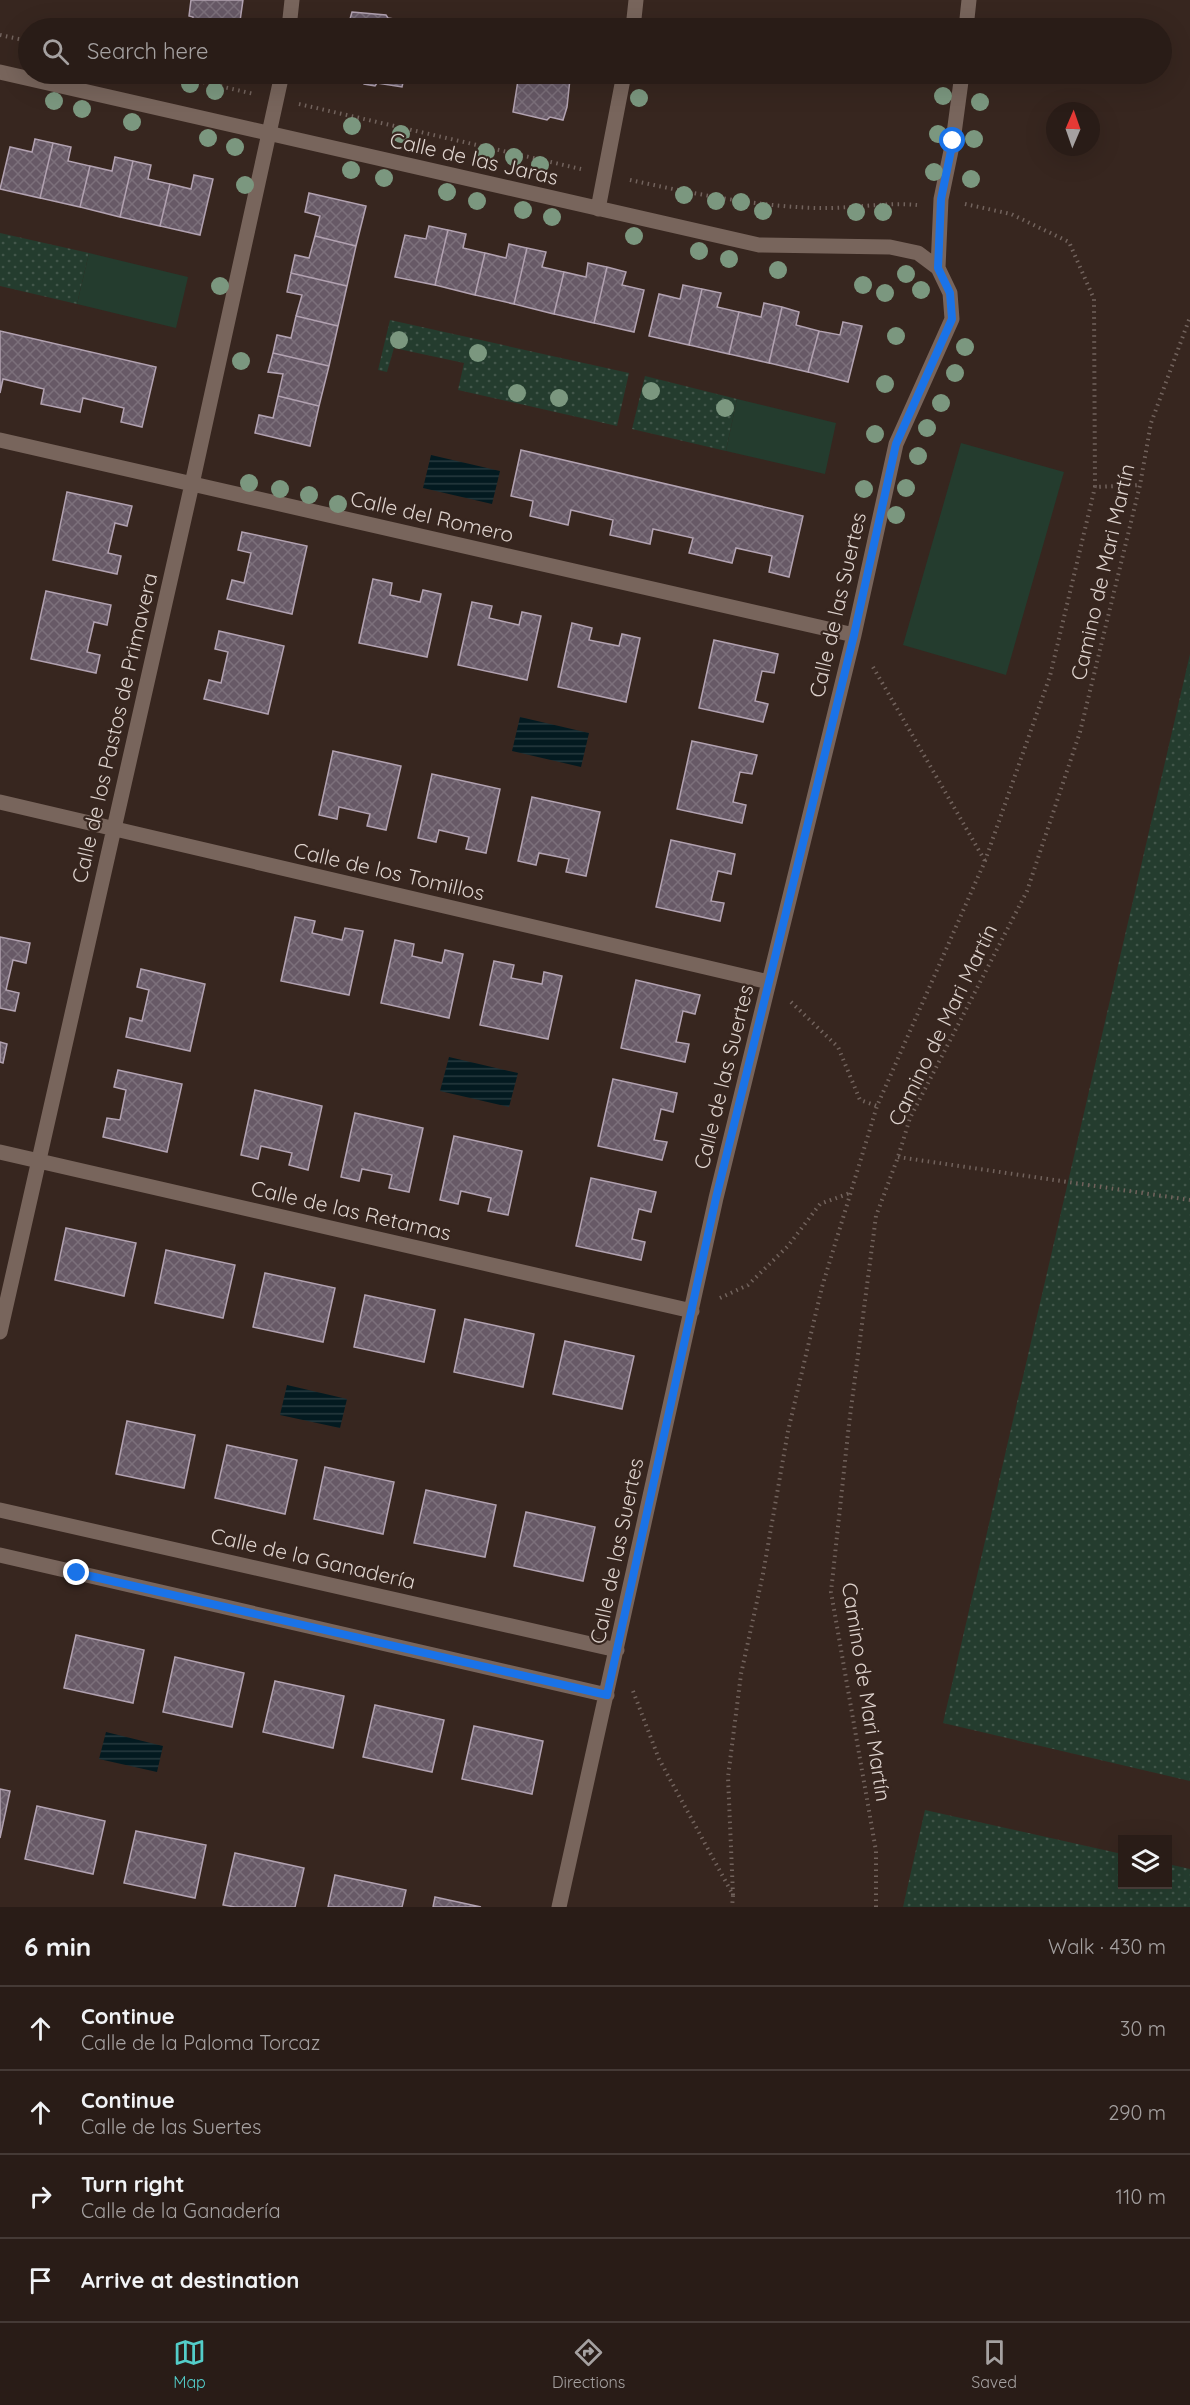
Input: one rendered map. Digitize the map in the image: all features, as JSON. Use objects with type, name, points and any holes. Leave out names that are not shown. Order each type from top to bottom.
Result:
[{"type":"street","points":[[290,18],[292,0]]},
{"type":"street","points":[[634,18],[636,0]]},
{"type":"street","points":[[967,18],[969,0]]},
{"type":"street","name":"Calle de las Jaras","points":[[0,72],[18,76]]},
{"type":"street","name":"Calle de las Jaras","points":[[52,84],[759,244],[890,247],[918,254],[938,268]]},
{"type":"street","name":"Calle de los Pastos de Primavera","points":[[0,1332],[192,484],[280,84]]},
{"type":"street","points":[[598,209],[622,84]]},
{"type":"street","points":[[938,268],[941,205],[961,84]]},
{"type":"street","name":"Calle de las Suertes","points":[[559,1907],[716,1198],[854,635],[896,444],[952,319],[950,293],[938,268]]},
{"type":"street","name":"Calle del Romero","points":[[0,440],[854,635]]},
{"type":"street","name":"Calle de los Tomillos","points":[[0,802],[769,982]]},
{"type":"street","name":"Calle de las Retamas","points":[[0,1152],[692,1311]]},
{"type":"street","name":"Calle de la Ganadería","points":[[0,1510],[617,1650]]},
{"type":"street","points":[[0,1555],[607,1695]]},
{"type":"path","points":[[0,34],[18,38]]},
{"type":"path","points":[[211,84],[698,195],[815,208],[914,204],[1011,214],[1069,242],[1094,299],[1095,488],[1050,676],[985,861],[877,1106],[822,1287],[788,1431],[763,1574],[741,1674],[728,1777],[732,1907]]},
{"type":"path","name":"Camino de Mari Martín","points":[[876,1907],[876,1851],[831,1592],[849,1424],[876,1215],[910,1118],[1027,891],[1080,732],[1140,485],[1151,423],[1190,318]]},
{"type":"path","points":[[1095,488],[1140,485]]},
{"type":"path","points":[[854,635],[985,861]]},
{"type":"path","points":[[769,982],[838,1047],[860,1100],[877,1106]]},
{"type":"path","points":[[898,1157],[1190,1200]]},
{"type":"path","points":[[692,1311],[748,1285],[788,1246],[820,1204],[850,1193]]},
{"type":"path","points":[[617,1650],[659,1759],[733,1895]]},
{"type":"green space","points":[[0,233],[89,253],[77,304],[0,286]]},
{"type":"green space","points":[[89,253],[188,277],[176,328],[77,304]]},
{"type":"green space","points":[[390,320],[629,373],[617,426],[458,390],[464,363],[394,348],[387,372],[378,370]]},
{"type":"green space","points":[[645,376],[737,399],[726,451],[632,429]]},
{"type":"green space","points":[[737,399],[836,423],[825,474],[726,451]]},
{"type":"green space","points":[[961,443],[1064,472],[1006,675],[903,645]]},
{"type":"green space","points":[[1190,654],[1190,1781],[943,1723]]},
{"type":"green space","points":[[925,1810],[1118,1853],[1118,1889],[1172,1889],[1172,1865],[1190,1869],[1190,1907],[903,1907]]},
{"type":"water","points":[[431,455],[500,471],[492,504],[423,488]]},
{"type":"water","points":[[520,717],[589,733],[581,767],[512,751]]},
{"type":"water","points":[[449,1057],[518,1073],[509,1107],[440,1091]]},
{"type":"water","points":[[287,1385],[347,1399],[340,1428],[280,1415]]},
{"type":"water","points":[[106,1732],[163,1746],[157,1772],[99,1759]]},
{"type":"building","points":[[191,0],[243,0],[240,18],[193,18],[189,16]]},
{"type":"building","points":[[352,12],[386,15],[388,18],[350,18]]},
{"type":"building","points":[[383,84],[403,84],[402,87]]},
{"type":"building","points":[[517,84],[569,84],[563,120],[550,117],[547,120],[513,112]]},
{"type":"building","points":[[35,139],[53,143],[40,198],[0,189],[10,147],[32,152]]},
{"type":"building","points":[[53,143],[71,147],[68,161],[90,166],[80,207],[40,198]]},
{"type":"building","points":[[115,157],[133,161],[120,217],[80,207],[90,166],[112,171]]},
{"type":"building","points":[[133,161],[151,165],[148,179],[170,184],[160,226],[120,217]]},
{"type":"building","points":[[194,175],[213,179],[200,235],[160,226],[170,184],[191,189]]},
{"type":"building","points":[[309,193],[366,206],[356,246],[315,236],[320,216],[305,212]]},
{"type":"building","points":[[429,226],[448,230],[435,285],[395,277],[405,235],[426,239]]},
{"type":"building","points":[[448,230],[466,234],[463,248],[485,253],[475,295],[435,285]]},
{"type":"building","points":[[315,236],[356,246],[347,286],[291,273],[295,255],[309,258]]},
{"type":"building","points":[[509,244],[527,248],[514,304],[475,295],[485,253],[506,258]]},
{"type":"building","points":[[527,248],[546,252],[542,267],[564,272],[554,314],[514,304]]},
{"type":"building","points":[[588,263],[607,267],[594,323],[554,314],[564,272],[586,277]]},
{"type":"building","points":[[607,267],[626,272],[622,285],[644,290],[634,332],[594,323]]},
{"type":"building","points":[[291,273],[347,286],[338,326],[296,316],[302,295],[287,292]]},
{"type":"building","points":[[683,285],[702,289],[689,345],[649,336],[659,294],[680,299]]},
{"type":"building","points":[[702,289],[721,293],[717,307],[739,312],[729,354],[689,345]]},
{"type":"building","points":[[764,303],[782,307],[769,363],[729,354],[739,312],[761,317]]},
{"type":"building","points":[[782,307],[799,312],[796,325],[819,331],[808,372],[769,363]]},
{"type":"building","points":[[296,316],[338,326],[329,366],[273,353],[277,335],[291,338]]},
{"type":"building","points":[[843,322],[862,326],[848,382],[808,372],[819,331],[840,335]]},
{"type":"building","points":[[0,331],[156,367],[142,427],[121,422],[124,408],[83,398],[80,412],[41,404],[44,389],[3,379],[0,393]]},
{"type":"building","points":[[273,353],[329,366],[319,406],[278,396],[283,374],[268,372]]},
{"type":"building","points":[[278,396],[319,406],[310,446],[255,433],[259,415],[273,418]]},
{"type":"building","points":[[521,450],[803,516],[789,577],[769,572],[772,556],[736,548],[732,563],[689,553],[693,538],[653,529],[650,544],[610,535],[613,520],[571,510],[568,525],[530,516],[533,501],[511,496]]},
{"type":"building","points":[[67,492],[132,506],[127,526],[115,523],[108,553],[121,556],[117,574],[53,560]]},
{"type":"building","points":[[242,532],[307,546],[292,614],[227,599],[232,580],[244,583],[251,553],[238,550]]},
{"type":"building","points":[[373,579],[392,583],[390,595],[420,602],[423,590],[441,594],[427,657],[359,643]]},
{"type":"building","points":[[46,591],[111,605],[107,625],[94,622],[87,652],[100,655],[96,673],[31,659]]},
{"type":"building","points":[[472,602],[492,606],[489,618],[519,625],[522,612],[541,616],[527,680],[458,665]]},
{"type":"building","points":[[572,623],[592,628],[589,640],[619,646],[622,634],[640,638],[626,702],[558,687]]},
{"type":"building","points":[[219,631],[284,646],[268,714],[204,699],[209,680],[221,683],[228,652],[215,649]]},
{"type":"building","points":[[714,640],[778,654],[774,673],[762,671],[755,701],[768,704],[763,722],[699,708]]},
{"type":"building","points":[[692,741],[757,755],[752,774],[740,772],[733,802],[746,805],[742,823],[677,809]]},
{"type":"building","points":[[333,751],[401,766],[386,830],[367,826],[370,814],[339,807],[337,819],[319,815]]},
{"type":"building","points":[[432,774],[500,789],[486,853],[466,849],[469,837],[439,830],[436,842],[418,838]]},
{"type":"building","points":[[532,797],[600,812],[586,876],[566,872],[569,859],[539,853],[536,865],[518,861]]},
{"type":"building","points":[[671,840],[735,854],[731,874],[718,871],[711,901],[724,903],[720,921],[656,907]]},
{"type":"building","points":[[295,917],[315,921],[312,933],[342,940],[345,928],[363,931],[349,995],[281,981]]},
{"type":"building","points":[[0,937],[30,943],[26,963],[13,960],[6,990],[19,993],[15,1011],[0,1008]]},
{"type":"building","points":[[395,940],[414,944],[412,956],[442,963],[445,950],[463,954],[449,1018],[381,1003]]},
{"type":"building","points":[[494,961],[514,965],[511,978],[542,984],[544,972],[562,976],[548,1039],[480,1025]]},
{"type":"building","points":[[141,969],[205,984],[190,1051],[126,1037],[130,1018],[142,1021],[149,990],[137,987]]},
{"type":"building","points":[[636,980],[700,995],[695,1014],[683,1011],[676,1042],[689,1044],[685,1062],[621,1048]]},
{"type":"building","points":[[0,1042],[7,1044],[3,1063],[0,1062]]},
{"type":"building","points":[[118,1070],[182,1084],[167,1152],[103,1137],[107,1118],[120,1120],[126,1090],[114,1087]]},
{"type":"building","points":[[613,1079],[677,1093],[673,1112],[661,1109],[654,1140],[667,1142],[662,1160],[598,1146]]},
{"type":"building","points":[[255,1090],[322,1106],[308,1170],[289,1165],[292,1153],[261,1146],[258,1159],[241,1155]]},
{"type":"building","points":[[355,1113],[423,1128],[409,1192],[389,1188],[392,1175],[362,1169],[359,1181],[341,1177]]},
{"type":"building","points":[[454,1136],[522,1151],[508,1215],[488,1211],[491,1198],[461,1191],[458,1204],[440,1200]]},
{"type":"building","points":[[591,1178],[656,1192],[651,1212],[639,1209],[632,1239],[645,1242],[641,1260],[576,1246]]},
{"type":"building","points":[[66,1228],[136,1243],[124,1296],[55,1280]]},
{"type":"building","points":[[166,1250],[235,1265],[223,1318],[155,1303]]},
{"type":"building","points":[[265,1273],[335,1288],[323,1342],[253,1327]]},
{"type":"building","points":[[365,1295],[435,1310],[424,1362],[354,1347]]},
{"type":"building","points":[[465,1319],[534,1334],[523,1387],[454,1372]]},
{"type":"building","points":[[565,1341],[634,1356],[622,1409],[553,1394]]},
{"type":"building","points":[[127,1421],[195,1435],[184,1488],[116,1474]]},
{"type":"building","points":[[227,1445],[297,1460],[285,1514],[215,1498]]},
{"type":"building","points":[[325,1467],[394,1482],[383,1534],[314,1519]]},
{"type":"building","points":[[426,1490],[496,1505],[485,1557],[414,1543]]},
{"type":"building","points":[[526,1512],[595,1527],[583,1581],[514,1566]]},
{"type":"building","points":[[76,1635],[144,1650],[133,1703],[64,1688]]},
{"type":"building","points":[[175,1657],[244,1673],[232,1727],[163,1712]]},
{"type":"building","points":[[275,1681],[344,1696],[333,1748],[263,1732]]},
{"type":"building","points":[[375,1705],[444,1720],[432,1772],[363,1757]]},
{"type":"building","points":[[474,1726],[543,1741],[532,1794],[462,1779]]},
{"type":"building","points":[[0,1789],[10,1791],[0,1838]]},
{"type":"building","points":[[37,1806],[105,1821],[93,1874],[25,1859]]},
{"type":"building","points":[[136,1831],[206,1845],[195,1898],[124,1883]]},
{"type":"building","points":[[235,1853],[304,1868],[295,1907],[223,1905]]},
{"type":"building","points":[[335,1875],[406,1890],[402,1907],[328,1907]]},
{"type":"building","points":[[435,1897],[481,1907],[433,1907]]},
{"type":"route","points":[[77,1573],[607,1695],[716,1198],[854,635],[896,444],[952,319],[950,293],[938,268],[941,199],[953,141]]}]
